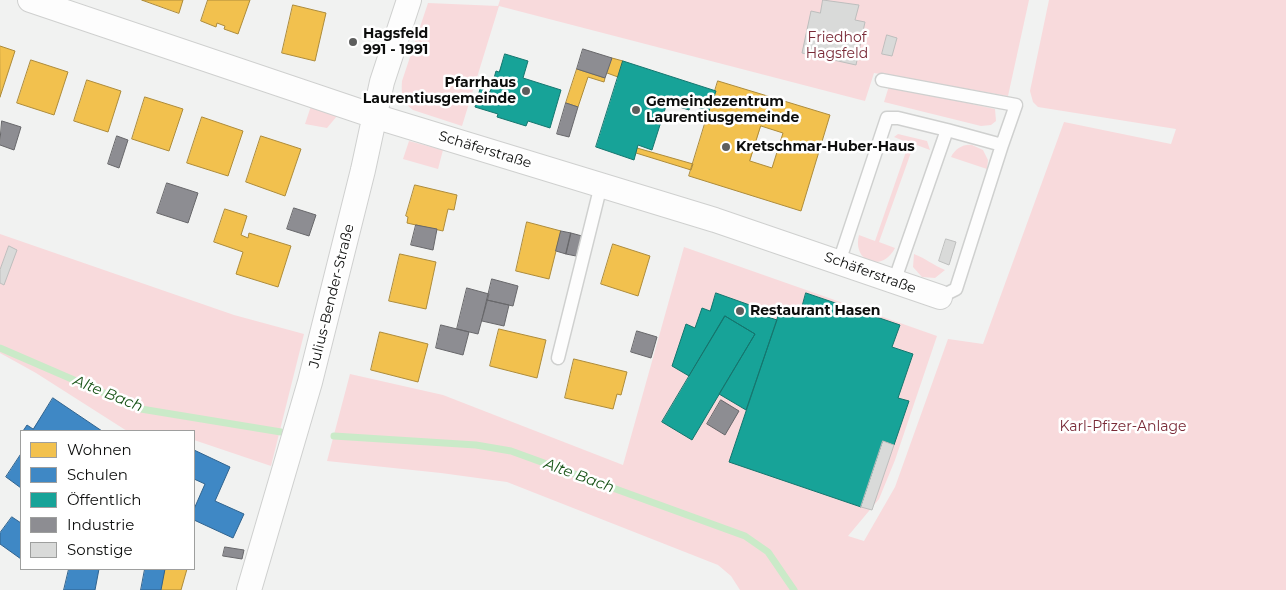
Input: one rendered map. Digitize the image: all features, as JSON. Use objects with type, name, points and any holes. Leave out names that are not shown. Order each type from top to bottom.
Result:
[{"type":"street","name":"Schäferstraße","points":[[30,0],[374,116],[715,220],[940,297]]},
{"type":"street","name":"Julius-Bender-Straße","points":[[249,590],[310,382],[382,82],[409,0]]},
{"type":"lane","points":[[882,80],[1016,106],[956,289],[940,297]]},
{"type":"lane","points":[[839,262],[887,118],[898,118],[1002,145]]},
{"type":"lane","points":[[894,282],[947,130]]},
{"type":"lane","points":[[558,358],[602,185]]},
{"type":"green space","name":"Friedhof Hagsfeld","points":[[500,0],[1029,0],[1008,96],[874,73],[865,101],[499,6],[462,126],[413,110],[406,104],[403,97],[402,81],[428,3],[498,6]]},
{"type":"green space","name":"Karl-Pfizer-Anlage","points":[[1049,0],[1286,0],[1286,590],[740,590],[731,576],[718,565],[507,482],[327,461],[350,374],[443,395],[623,465],[684,247],[937,336],[895,460],[879,499],[848,536],[864,541],[895,487],[948,339],[983,344],[1064,122],[1171,144],[1176,129],[1038,107],[1033,102],[1030,91]]},
{"type":"green space","points":[[889,86],[995,109],[996,121],[991,125],[981,126],[884,102]]},
{"type":"green space","points":[[311,106],[337,116],[327,128],[305,124]]},
{"type":"green space","points":[[898,134],[927,141],[930,150],[914,144],[879,242],[895,248],[883,260],[870,261],[864,258],[860,252],[858,244],[859,235],[875,241],[909,143],[894,137]]},
{"type":"green space","points":[[409,141],[443,150],[438,169],[403,159]]},
{"type":"green space","points":[[965,145],[972,145],[983,150],[988,160],[987,169],[951,157]]},
{"type":"green space","points":[[0,234],[234,315],[304,334],[271,466],[195,440],[195,430],[125,430],[36,373],[0,353]]},
{"type":"green space","points":[[914,254],[945,270],[935,278],[922,277],[913,267]]},
{"type":"building: Wohnen","points":[[142,0],[183,0],[179,13]]},
{"type":"building: Wohnen","points":[[208,0],[250,0],[238,34],[224,29],[225,26],[217,23],[216,27],[201,21]]},
{"type":"building: Wohnen","points":[[293,5],[326,13],[315,61],[282,53]]},
{"type":"building: Wohnen","points":[[0,46],[15,51],[0,97]]},
{"type":"building: Wohnen","points":[[612,58],[623,61],[618,77],[607,73]]},
{"type":"building: Wohnen","points":[[31,60],[68,72],[54,115],[17,103]]},
{"type":"building: Wohnen","points":[[577,69],[605,78],[604,82],[588,77],[578,107],[566,103]]},
{"type":"building: Wohnen","points":[[87,80],[121,91],[108,132],[74,121]]},
{"type":"building: Wohnen","name":"Kretschmar-Huber-Haus","points":[[718,81],[830,115],[801,211],[689,176]],"holes":[[[761,126],[783,133],[772,168],[750,161]]]},
{"type":"building: Wohnen","points":[[145,97],[183,109],[169,151],[132,139]]},
{"type":"building: Wohnen","points":[[202,117],[243,131],[228,176],[187,163]]},
{"type":"building: Wohnen","points":[[261,136],[301,149],[285,196],[246,182]]},
{"type":"building: Wohnen","points":[[637,148],[693,164],[691,170],[636,153]]},
{"type":"building: Wohnen","points":[[415,185],[457,195],[454,210],[448,209],[443,231],[407,223],[408,217],[406,216]]},
{"type":"building: Wohnen","points":[[225,209],[247,216],[241,235],[248,238],[249,233],[291,246],[278,287],[236,274],[243,252],[214,242]]},
{"type":"building: Wohnen","points":[[527,222],[561,231],[549,279],[516,271]]},
{"type":"building: Wohnen","points":[[613,244],[650,256],[638,296],[601,284]]},
{"type":"building: Wohnen","points":[[400,254],[436,262],[426,309],[389,301]]},
{"type":"building: Wohnen","points":[[499,329],[546,340],[537,378],[490,366]]},
{"type":"building: Wohnen","points":[[380,332],[428,344],[418,382],[371,370]]},
{"type":"building: Wohnen","points":[[574,359],[627,372],[621,395],[617,394],[613,409],[565,398]]},
{"type":"building: Wohnen","points":[[165,570],[187,570],[181,590],[161,590]]},
{"type":"building: Schulen","points":[[53,398],[101,430],[24,430],[27,425],[33,429]]},
{"type":"building: Schulen","points":[[195,450],[230,467],[215,501],[244,514],[233,538],[195,520],[195,507],[205,484],[195,479]]},
{"type":"building: Schulen","points":[[20,456],[20,487],[6,477]]},
{"type":"building: Schulen","points":[[12,517],[20,522],[20,558],[0,544],[0,533]]},
{"type":"building: Schulen","points":[[69,570],[99,570],[95,590],[64,590]]},
{"type":"building: Schulen","points":[[145,570],[165,570],[161,590],[141,590]]},
{"type":"building: Öffentlich","name":"Pfarrhaus Laurentiusgemeinde","points":[[505,54],[528,61],[523,78],[561,90],[550,128],[528,121],[526,126],[497,117],[498,114],[475,107],[480,89],[490,92],[496,71],[499,72]]},
{"type":"building: Öffentlich","name":"Gemeindezentrum Laurentiusgemeinde","points":[[623,61],[716,91],[709,111],[691,105],[689,110],[667,103],[652,150],[638,145],[634,160],[596,147]]},
{"type":"building: Öffentlich","points":[[716,293],[758,308],[756,313],[777,320],[746,410],[719,394],[755,334],[725,316],[689,376],[672,366],[686,324],[695,328],[702,308],[710,311]]},
{"type":"building: Öffentlich","points":[[806,293],[900,325],[892,347],[913,354],[898,398],[909,401],[894,445],[883,441],[861,507],[729,462],[780,310],[799,316]]},
{"type":"building: Öffentlich","points":[[725,316],[755,334],[692,440],[662,422]]},
{"type":"building: Industrie","points":[[583,49],[612,58],[605,78],[577,69]]},
{"type":"building: Industrie","points":[[566,103],[578,107],[569,137],[557,134]]},
{"type":"building: Industrie","points":[[2,121],[21,127],[14,150],[0,145]]},
{"type":"building: Industrie","points":[[117,136],[128,140],[119,168],[108,164]]},
{"type":"building: Industrie","points":[[167,183],[198,193],[188,223],[157,213]]},
{"type":"building: Industrie","points":[[294,208],[316,215],[309,236],[287,229]]},
{"type":"building: Industrie","points":[[416,225],[437,229],[433,250],[411,245]]},
{"type":"building: Industrie","points":[[561,231],[571,233],[566,254],[556,251]]},
{"type":"building: Industrie","points":[[571,233],[582,236],[576,256],[566,254]]},
{"type":"building: Industrie","points":[[492,279],[518,286],[513,306],[487,300]]},
{"type":"building: Industrie","points":[[467,288],[489,294],[478,334],[457,329]]},
{"type":"building: Industrie","points":[[487,300],[509,305],[504,326],[482,321]]},
{"type":"building: Industrie","points":[[441,325],[469,332],[463,355],[436,348]]},
{"type":"building: Industrie","points":[[637,331],[657,337],[651,358],[631,352]]},
{"type":"building: Industrie","points":[[721,400],[739,411],[725,435],[707,424]]},
{"type":"building: Industrie","points":[[225,547],[244,550],[242,559],[223,556]]},
{"type":"building: Sonstige","points":[[823,0],[859,5],[855,20],[865,22],[856,65],[802,53],[811,11],[820,13]]},
{"type":"building: Sonstige","points":[[887,35],[897,38],[892,56],[882,54]]},
{"type":"building: Sonstige","points":[[946,239],[956,242],[949,265],[939,261]]},
{"type":"building: Sonstige","points":[[9,246],[17,250],[4,285],[0,283],[0,270]]},
{"type":"building: Sonstige","points":[[883,441],[894,445],[872,510],[861,507]]},
{"type":"waterway","name":"Alte Bach","points":[[0,348],[141,409],[281,432]]},
{"type":"waterway","name":"Alte Bach","points":[[334,436],[476,445],[511,451],[745,536],[768,552],[794,590]]},
{"type":"place","name":"Hagsfeld 991 - 1991","points":[[353,42]]},
{"type":"place","name":"Pfarrhaus Laurentiusgemeinde","points":[[526,91]]},
{"type":"place","name":"Gemeindezentrum Laurentiusgemeinde","points":[[636,110]]},
{"type":"place","name":"Kretschmar-Huber-Haus","points":[[726,147]]},
{"type":"place","name":"Restaurant Hasen","points":[[740,311]]}]
